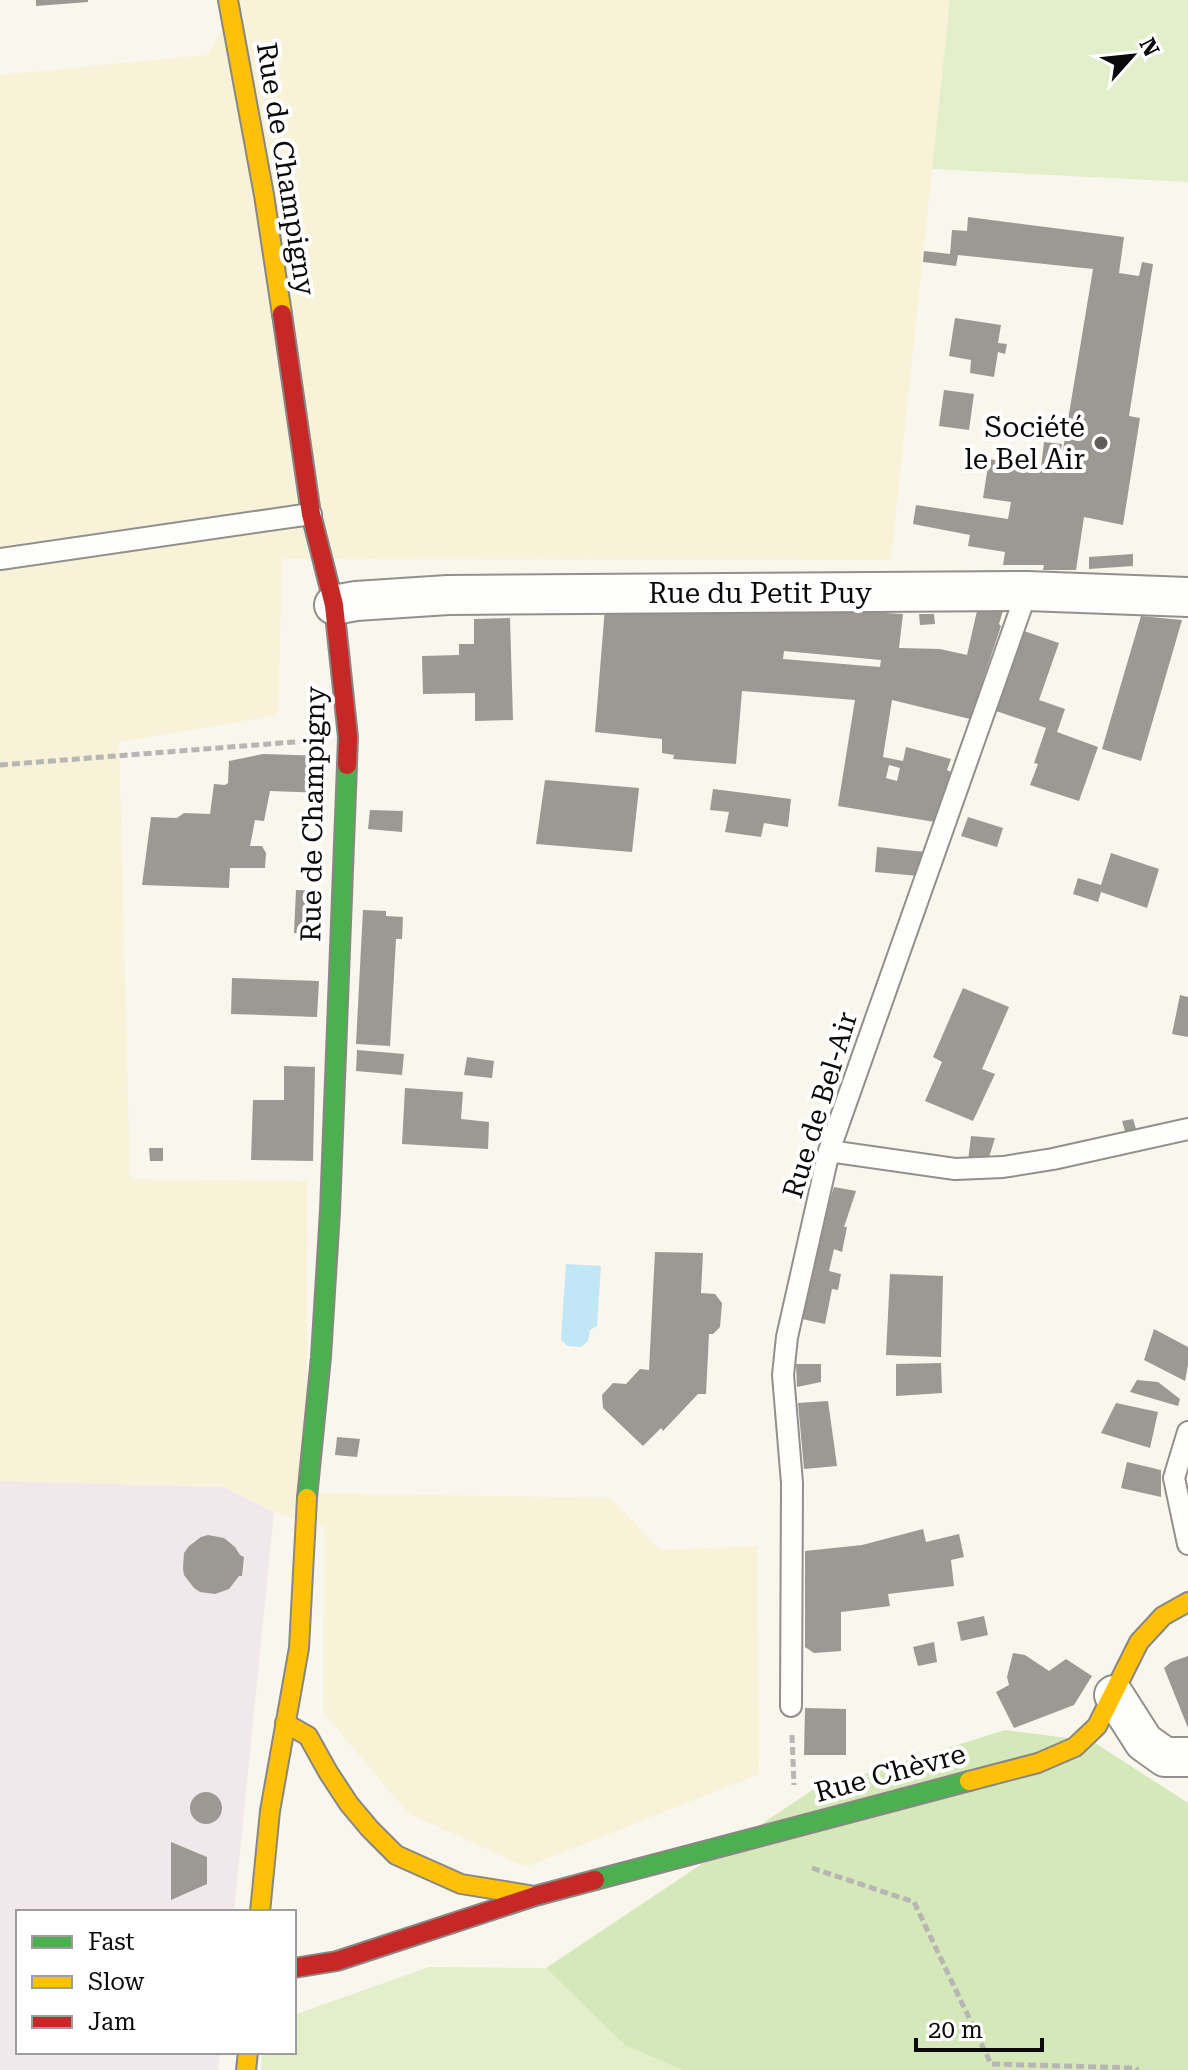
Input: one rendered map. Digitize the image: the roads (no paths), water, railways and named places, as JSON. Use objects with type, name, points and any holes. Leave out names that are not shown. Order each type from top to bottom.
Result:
[{"type":"street","name":"Rue de Champigny","points":[[228,0],[264,195],[311,514],[334,605],[348,737],[330,1211],[321,1357],[307,1493],[299,1648],[270,1811],[260,1910]]},
{"type":"street","name":"Rue du Petit Puy","points":[[334,605],[448,595],[1027,591],[1188,597]]},
{"type":"street","name":"Rue Chèvre","points":[[296,1968],[337,1961],[535,1896],[1038,1763],[1075,1747],[1097,1726],[1139,1642],[1163,1616],[1188,1602]]},
{"type":"street","points":[[1114,1695],[1144,1742],[1165,1757],[1188,1757]]},
{"type":"street","name":"Rue Chèvre","points":[[285,1723],[308,1736],[349,1804],[396,1855],[461,1884],[535,1896]]},
{"type":"lane","points":[[0,559],[311,514]]},
{"type":"lane","name":"Rue de Bel-Air","points":[[791,1706],[792,1483],[783,1375],[787,1337],[829,1151],[1027,591]]},
{"type":"lane","points":[[829,1151],[955,1169],[1003,1167],[1188,1129]]},
{"type":"lane","points":[[1188,1432],[1174,1478],[1188,1544]]},
{"type":"water","points":[[566,1264],[601,1266],[597,1326],[590,1330],[588,1341],[581,1347],[568,1346],[561,1340]]},
{"type":"place","name":"Société le Bel Air","points":[[1101,443]]}]
